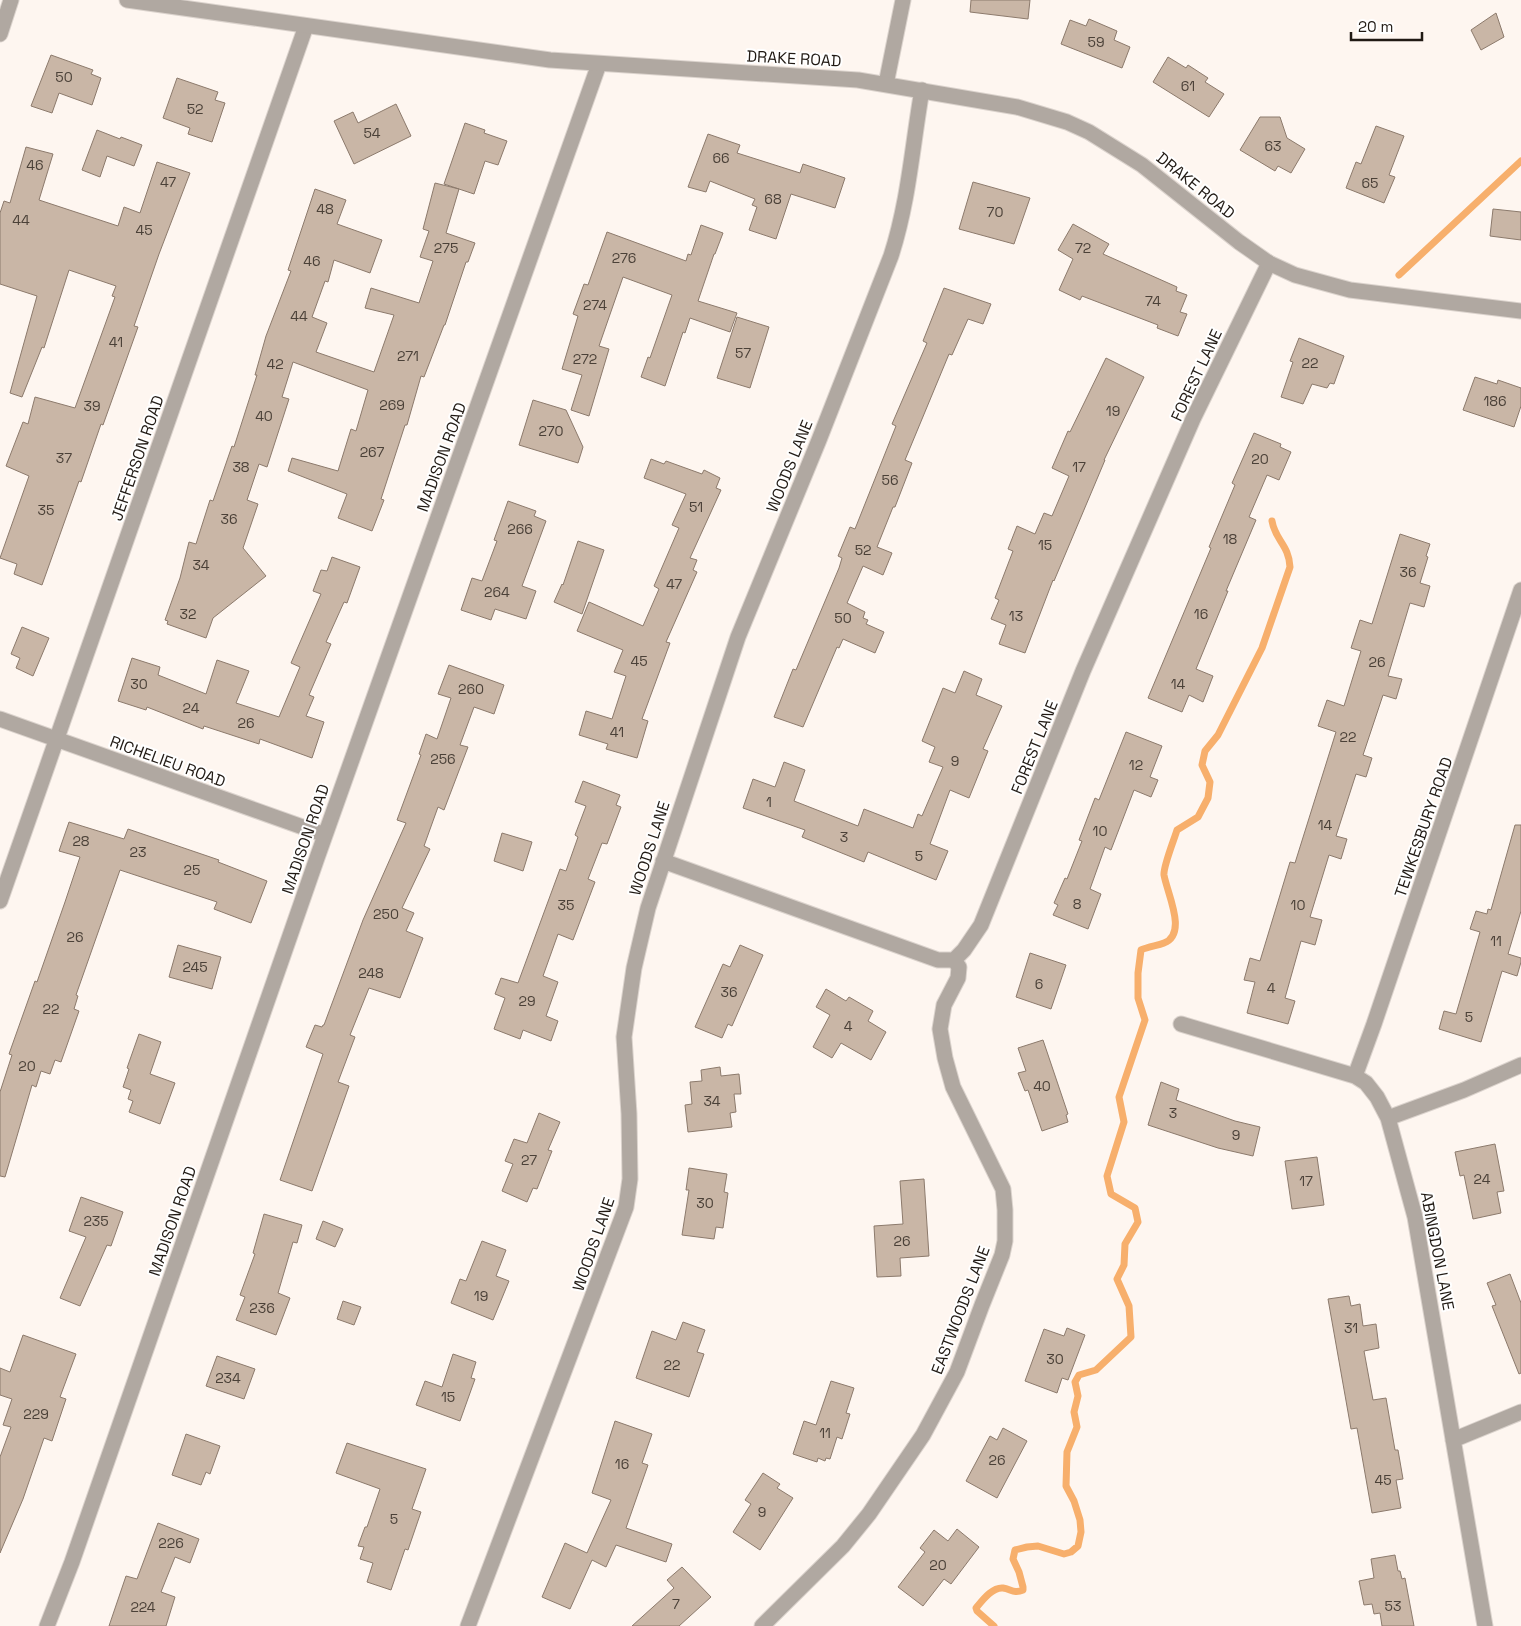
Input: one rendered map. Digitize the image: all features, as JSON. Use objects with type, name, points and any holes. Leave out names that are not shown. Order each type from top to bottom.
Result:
[{"type":"street","points":[[0,34],[11,0]]},
{"type":"street","name":"DRAKE ROAD","points":[[126,0],[540,59],[858,80],[1017,107],[1067,122],[1089,132],[1142,165],[1268,263],[1295,275],[1350,290],[1521,310]]},
{"type":"street","points":[[886,84],[903,0]]},
{"type":"street","name":"JEFFERSON ROAD","points":[[0,901],[306,26]]},
{"type":"street","name":"MADISON ROAD","points":[[47,1626],[78,1544],[325,834],[599,64]]},
{"type":"street","name":"WOODS LANE","points":[[468,1626],[626,1207],[630,1179],[629,1114],[624,1037],[634,968],[648,908],[738,636],[819,440],[901,227],[909,189],[922,90]]},
{"type":"street","name":"FOREST LANE","points":[[954,960],[964,950],[981,925],[1083,671],[1193,419],[1268,263]]},
{"type":"street","name":"TEWKESBURY ROAD","points":[[1356,1076],[1521,590]]},
{"type":"street","points":[[1506,636],[1521,638]]},
{"type":"street","name":"RICHELIEU ROAD","points":[[0,719],[325,834]]},
{"type":"street","points":[[663,861],[938,960],[954,960]]},
{"type":"street","name":"EASTWOODS LANE","points":[[762,1626],[843,1546],[869,1514],[923,1435],[957,1372],[1002,1255],[1005,1241],[1003,1189],[953,1087],[940,1029],[944,1005],[958,978],[958,967],[954,960]]},
{"type":"street","name":"ABINGDON LANE","points":[[1181,1024],[1356,1076],[1366,1083],[1377,1097],[1388,1118],[1416,1217],[1485,1626]]},
{"type":"street","points":[[1388,1118],[1464,1090],[1521,1065]]},
{"type":"street","points":[[1453,1440],[1521,1412]]},
{"type":"building","points":[[971,0],[1030,0],[1028,19],[970,12]]},
{"type":"building","points":[[1496,13],[1504,37],[1481,50],[1471,30]]},
{"type":"building","points":[[1089,19],[1117,31],[1114,40],[1130,47],[1122,68],[1061,44],[1070,20],[1086,26]]},
{"type":"building","points":[[51,55],[93,70],[91,74],[101,78],[92,105],[59,93],[52,113],[31,106]]},
{"type":"building","points":[[1168,57],[1186,68],[1188,65],[1208,78],[1205,82],[1224,94],[1209,117],[1153,82]]},
{"type":"building","points":[[177,78],[218,92],[215,100],[225,103],[212,142],[188,134],[190,128],[163,118]]},
{"type":"building","points":[[396,104],[411,136],[354,164],[334,121],[353,112],[358,123]]},
{"type":"building","points":[[1260,117],[1280,117],[1287,138],[1305,149],[1291,173],[1278,166],[1275,171],[1240,150]]},
{"type":"building","points":[[465,123],[485,130],[484,133],[507,141],[498,165],[485,161],[474,194],[444,184]]},
{"type":"building","points":[[1376,126],[1404,136],[1389,175],[1395,177],[1384,203],[1346,188],[1356,162],[1361,164]]},
{"type":"building","points":[[97,130],[142,145],[134,166],[107,156],[100,177],[82,170]]},
{"type":"building","points":[[708,134],[740,145],[737,153],[800,173],[803,164],[845,178],[835,208],[791,194],[776,239],[749,230],[757,207],[752,205],[755,199],[710,181],[706,192],[688,187]]},
{"type":"building","points":[[26,147],[53,154],[39,200],[118,226],[124,207],[140,213],[157,162],[190,173],[134,326],[138,327],[103,425],[101,424],[81,482],[79,481],[42,585],[14,574],[17,564],[0,558],[29,476],[6,466],[23,422],[28,424],[35,397],[75,408],[115,297],[112,296],[116,286],[69,270],[44,348],[42,347],[22,397],[10,393],[37,296],[0,284],[0,213],[4,201],[10,203]]},
{"type":"building","points":[[973,182],[1030,198],[1014,244],[959,229]]},
{"type":"building","points":[[435,183],[459,189],[446,233],[475,243],[468,262],[466,262],[445,325],[424,377],[421,376],[407,425],[405,425],[381,499],[384,500],[372,531],[338,518],[347,494],[288,471],[292,458],[338,471],[351,429],[356,431],[368,390],[293,362],[282,397],[289,399],[267,467],[259,464],[247,500],[258,504],[243,548],[266,576],[213,618],[206,638],[167,624],[168,621],[165,620],[180,578],[189,542],[196,544],[210,500],[213,501],[232,446],[234,447],[257,375],[255,375],[266,336],[291,271],[288,270],[315,189],[346,200],[337,224],[382,240],[370,273],[334,260],[328,282],[325,281],[312,317],[327,323],[316,352],[374,372],[394,315],[365,308],[371,288],[419,303],[433,261],[420,257],[429,231],[423,229]]},
{"type":"building","points":[[1493,209],[1521,212],[1521,240],[1490,236]]},
{"type":"building","points":[[1073,224],[1109,244],[1103,254],[1177,287],[1176,291],[1187,295],[1180,312],[1187,314],[1178,336],[1157,328],[1158,325],[1082,296],[1080,300],[1059,290],[1073,259],[1058,250]]},
{"type":"building","points":[[701,225],[723,233],[698,301],[737,313],[730,332],[690,318],[685,333],[683,332],[665,386],[641,377],[648,357],[650,358],[672,295],[623,277],[599,346],[609,349],[589,416],[571,410],[582,375],[562,369],[578,316],[573,314],[584,284],[588,285],[607,232],[686,261],[688,254],[691,255]]},
{"type":"building","points":[[944,288],[991,304],[983,324],[968,319],[952,355],[949,354],[905,460],[912,463],[877,547],[892,553],[883,575],[863,566],[847,603],[865,612],[863,618],[868,620],[866,624],[884,632],[875,653],[843,639],[839,648],[837,647],[803,727],[774,717],[793,669],[796,670],[839,568],[842,558],[838,556],[850,527],[855,529],[896,426],[892,424],[927,343],[923,341]]},
{"type":"building","points":[[737,317],[769,327],[750,388],[717,378]]},
{"type":"building","points":[[1299,338],[1344,356],[1334,384],[1330,383],[1327,388],[1312,384],[1303,404],[1281,397],[1293,362],[1290,361]]},
{"type":"building","points":[[1106,358],[1144,377],[1104,460],[1053,580],[1025,653],[999,644],[1006,625],[991,619],[999,600],[995,598],[1013,551],[1008,549],[1017,526],[1035,534],[1044,513],[1052,516],[1069,476],[1052,468],[1068,431],[1070,432]]},
{"type":"building","points":[[1475,377],[1497,384],[1498,380],[1521,388],[1521,406],[1514,427],[1463,410]]},
{"type":"building","points":[[533,400],[566,410],[583,447],[578,463],[519,445]]},
{"type":"building","points":[[1254,433],[1281,444],[1280,447],[1291,452],[1279,480],[1267,475],[1249,517],[1256,520],[1196,669],[1213,676],[1203,702],[1189,695],[1182,712],[1148,698],[1211,548],[1209,547],[1235,485],[1232,483]]},
{"type":"building","points":[[651,459],[664,464],[666,461],[702,474],[704,470],[720,478],[716,488],[721,490],[690,558],[697,560],[693,570],[697,572],[666,642],[670,643],[642,719],[648,721],[637,758],[606,749],[608,744],[579,735],[586,711],[612,719],[626,676],[614,672],[623,650],[577,631],[589,602],[643,626],[659,589],[654,586],[679,528],[672,525],[686,494],[644,478]]},
{"type":"building","points":[[508,501],[536,511],[534,516],[546,521],[522,586],[536,591],[526,619],[495,609],[491,620],[461,610],[472,578],[482,581],[497,541],[494,540]]},
{"type":"building","points":[[1400,534],[1430,544],[1420,583],[1430,586],[1424,607],[1410,603],[1388,676],[1402,679],[1396,699],[1383,695],[1363,755],[1372,758],[1366,777],[1356,774],[1336,836],[1347,839],[1341,859],[1329,855],[1310,917],[1322,920],[1315,945],[1301,941],[1285,998],[1295,1001],[1288,1024],[1247,1013],[1255,982],[1244,980],[1250,958],[1260,961],[1290,862],[1295,863],[1336,732],[1318,726],[1327,700],[1344,706],[1361,651],[1351,648],[1360,620],[1372,624]]},
{"type":"building","points":[[578,541],[604,550],[582,614],[554,602],[563,585]]},
{"type":"building","points":[[332,557],[360,567],[347,603],[344,602],[326,642],[331,644],[309,695],[314,697],[306,716],[324,722],[312,758],[260,739],[259,744],[204,726],[203,729],[147,707],[146,710],[118,701],[132,658],[160,667],[158,675],[206,694],[217,660],[249,671],[236,703],[279,717],[300,667],[291,663],[321,594],[313,591],[321,570],[327,571]]},
{"type":"building","points":[[22,627],[49,638],[33,676],[16,668],[20,658],[11,654]]},
{"type":"building","points":[[449,665],[504,685],[494,714],[474,707],[460,745],[468,747],[444,810],[438,807],[424,846],[430,849],[402,908],[414,913],[406,931],[423,938],[400,998],[369,988],[350,1035],[355,1037],[338,1082],[349,1086],[312,1191],[280,1180],[323,1054],[306,1047],[315,1025],[322,1027],[324,1025],[363,920],[406,823],[397,820],[421,755],[419,754],[426,734],[437,739],[451,698],[438,694]]},
{"type":"building","points":[[964,671],[982,679],[976,695],[1002,706],[983,749],[988,751],[969,798],[950,790],[930,844],[948,851],[936,880],[868,852],[864,862],[802,837],[805,830],[743,808],[753,779],[775,787],[784,762],[805,770],[794,801],[858,826],[864,809],[913,828],[918,814],[922,816],[943,767],[929,762],[935,747],[922,741],[943,688],[955,693]]},
{"type":"building","points":[[1126,732],[1162,746],[1150,777],[1158,780],[1151,797],[1134,790],[1111,850],[1105,847],[1090,889],[1101,894],[1088,929],[1053,915],[1058,905],[1054,903],[1065,878],[1067,879],[1082,841],[1079,840],[1095,798],[1099,800]]},
{"type":"building","points":[[583,781],[620,795],[616,805],[621,807],[607,844],[602,843],[588,879],[595,882],[573,940],[558,934],[543,976],[558,982],[546,1016],[558,1021],[551,1041],[523,1030],[520,1039],[494,1029],[505,998],[495,994],[501,978],[518,983],[560,869],[566,871],[578,837],[575,835],[586,806],[575,802]]},
{"type":"building","points":[[69,822],[124,839],[128,829],[219,860],[218,862],[267,881],[251,923],[214,909],[217,902],[120,870],[76,995],[78,996],[74,1009],[79,1011],[61,1062],[55,1060],[50,1074],[41,1071],[36,1087],[32,1085],[5,1177],[0,1176],[0,1092],[12,1055],[9,1054],[35,981],[37,982],[80,857],[59,851]]},
{"type":"building","points":[[1515,825],[1521,825],[1521,911],[1508,954],[1521,958],[1521,962],[1517,976],[1502,971],[1481,1042],[1439,1029],[1444,1011],[1456,1014],[1480,932],[1470,929],[1476,911],[1487,914],[1488,909],[1491,910]]},
{"type":"building","points":[[502,833],[532,842],[523,871],[494,861]]},
{"type":"building","points":[[178,945],[221,957],[212,989],[169,977]]},
{"type":"building","points":[[740,945],[763,955],[732,1026],[728,1024],[722,1038],[695,1027],[723,964],[730,967]]},
{"type":"building","points":[[1030,953],[1066,965],[1051,1009],[1016,997]]},
{"type":"building","points":[[826,989],[846,1001],[849,997],[873,1011],[868,1021],[886,1032],[871,1060],[841,1043],[832,1058],[813,1047],[830,1015],[816,1007]]},
{"type":"building","points":[[139,1034],[161,1042],[150,1074],[175,1083],[160,1124],[129,1112],[133,1101],[128,1099],[131,1090],[123,1087],[129,1069],[127,1068]]},
{"type":"building","points":[[1043,1040],[1068,1114],[1066,1115],[1068,1122],[1042,1131],[1028,1090],[1025,1091],[1018,1073],[1026,1071],[1018,1048]]},
{"type":"building","points":[[720,1067],[721,1076],[739,1074],[741,1094],[734,1094],[736,1112],[730,1113],[732,1127],[688,1132],[685,1105],[692,1104],[690,1082],[702,1081],[701,1070]]},
{"type":"building","points":[[1161,1082],[1179,1089],[1176,1100],[1235,1121],[1260,1127],[1253,1156],[1218,1148],[1148,1125]]},
{"type":"building","points":[[539,1113],[560,1122],[548,1150],[552,1151],[537,1189],[533,1188],[527,1202],[502,1191],[513,1164],[505,1161],[514,1139],[527,1143]]},
{"type":"building","points":[[1495,1144],[1504,1191],[1497,1192],[1501,1213],[1473,1219],[1464,1175],[1460,1176],[1455,1152]]},
{"type":"building","points":[[1317,1157],[1324,1205],[1292,1209],[1285,1161]]},
{"type":"building","points":[[689,1168],[727,1174],[724,1192],[728,1193],[723,1228],[716,1227],[714,1239],[682,1235],[689,1190],[686,1190]]},
{"type":"building","points":[[924,1179],[929,1256],[900,1258],[901,1276],[877,1277],[874,1226],[903,1224],[900,1181]]},
{"type":"building","points":[[81,1197],[123,1212],[111,1246],[107,1245],[80,1306],[60,1298],[86,1237],[69,1231]]},
{"type":"building","points":[[264,1214],[302,1225],[297,1243],[293,1242],[278,1293],[290,1298],[276,1335],[236,1320],[245,1297],[240,1295],[255,1254],[253,1253]]},
{"type":"building","points":[[323,1221],[343,1229],[335,1247],[316,1239]]},
{"type":"building","points":[[482,1241],[506,1250],[496,1276],[509,1281],[493,1320],[451,1303],[460,1279],[466,1281]]},
{"type":"building","points":[[1510,1274],[1521,1303],[1521,1373],[1519,1374],[1492,1306],[1496,1305],[1487,1283]]},
{"type":"building","points":[[1349,1296],[1351,1306],[1360,1304],[1363,1326],[1376,1324],[1379,1348],[1364,1351],[1373,1400],[1386,1398],[1395,1450],[1398,1450],[1403,1479],[1396,1480],[1401,1508],[1372,1513],[1357,1428],[1351,1429],[1328,1299]]},
{"type":"building","points":[[343,1301],[361,1307],[354,1325],[337,1319]]},
{"type":"building","points":[[683,1322],[705,1330],[697,1352],[704,1354],[689,1397],[636,1378],[652,1331],[676,1340]]},
{"type":"building","points":[[1067,1328],[1085,1335],[1068,1380],[1062,1378],[1057,1393],[1025,1381],[1044,1329],[1064,1336]]},
{"type":"building","points":[[23,1335],[76,1354],[60,1397],[66,1399],[52,1441],[44,1438],[23,1499],[0,1553],[0,1457],[11,1427],[3,1425],[12,1399],[0,1395],[0,1368],[10,1372]]},
{"type":"building","points":[[453,1354],[476,1362],[471,1378],[475,1379],[460,1421],[416,1405],[425,1381],[442,1387]]},
{"type":"building","points":[[217,1356],[255,1369],[244,1399],[206,1386]]},
{"type":"building","points":[[831,1381],[854,1388],[846,1413],[850,1414],[842,1439],[837,1437],[830,1459],[826,1458],[825,1461],[818,1458],[817,1462],[793,1454],[804,1421],[816,1425]]},
{"type":"building","points":[[615,1421],[652,1434],[642,1463],[648,1465],[626,1528],[672,1544],[666,1562],[616,1545],[606,1567],[592,1560],[570,1609],[542,1597],[565,1543],[587,1553],[611,1500],[592,1493]]},
{"type":"building","points":[[1003,1428],[1027,1441],[997,1498],[966,1481],[990,1436],[997,1440]]},
{"type":"building","points":[[186,1434],[220,1446],[210,1474],[206,1472],[201,1485],[172,1475]]},
{"type":"building","points":[[347,1443],[426,1469],[412,1509],[421,1512],[408,1550],[405,1549],[391,1590],[367,1582],[373,1563],[360,1559],[364,1547],[358,1546],[365,1527],[367,1527],[380,1489],[336,1473]]},
{"type":"building","points":[[763,1473],[780,1484],[777,1488],[793,1498],[760,1550],[733,1532],[751,1504],[745,1500]]},
{"type":"building","points":[[158,1523],[199,1539],[190,1563],[175,1557],[161,1592],[175,1597],[166,1626],[109,1626],[126,1576],[137,1579]]},
{"type":"building","points":[[957,1529],[979,1547],[951,1584],[944,1579],[923,1606],[898,1587],[925,1552],[920,1548],[934,1530],[948,1541]]},
{"type":"building","points":[[1395,1555],[1398,1571],[1400,1571],[1402,1579],[1405,1578],[1414,1626],[1382,1626],[1380,1613],[1374,1614],[1372,1604],[1364,1605],[1359,1581],[1374,1578],[1371,1559]]},
{"type":"building","points":[[682,1567],[711,1597],[679,1626],[632,1626],[674,1588],[667,1580]]},
{"type":"waterway","points":[[1399,275],[1521,161]]},
{"type":"waterway","points":[[994,1626],[976,1608],[988,1595],[999,1588],[1015,1591],[1023,1590],[1019,1572],[1013,1559],[1015,1550],[1038,1546],[1064,1554],[1071,1552],[1078,1546],[1081,1532],[1080,1520],[1074,1501],[1066,1486],[1067,1452],[1077,1427],[1074,1412],[1078,1396],[1075,1382],[1079,1375],[1096,1370],[1131,1337],[1129,1306],[1117,1279],[1124,1265],[1125,1244],[1138,1222],[1135,1208],[1111,1194],[1107,1176],[1124,1122],[1119,1097],[1145,1020],[1138,998],[1138,973],[1141,950],[1164,943],[1171,938],[1175,931],[1174,912],[1164,875],[1167,860],[1177,830],[1198,817],[1208,798],[1210,782],[1202,765],[1205,751],[1218,735],[1262,648],[1290,567],[1287,553],[1272,521]]}]
